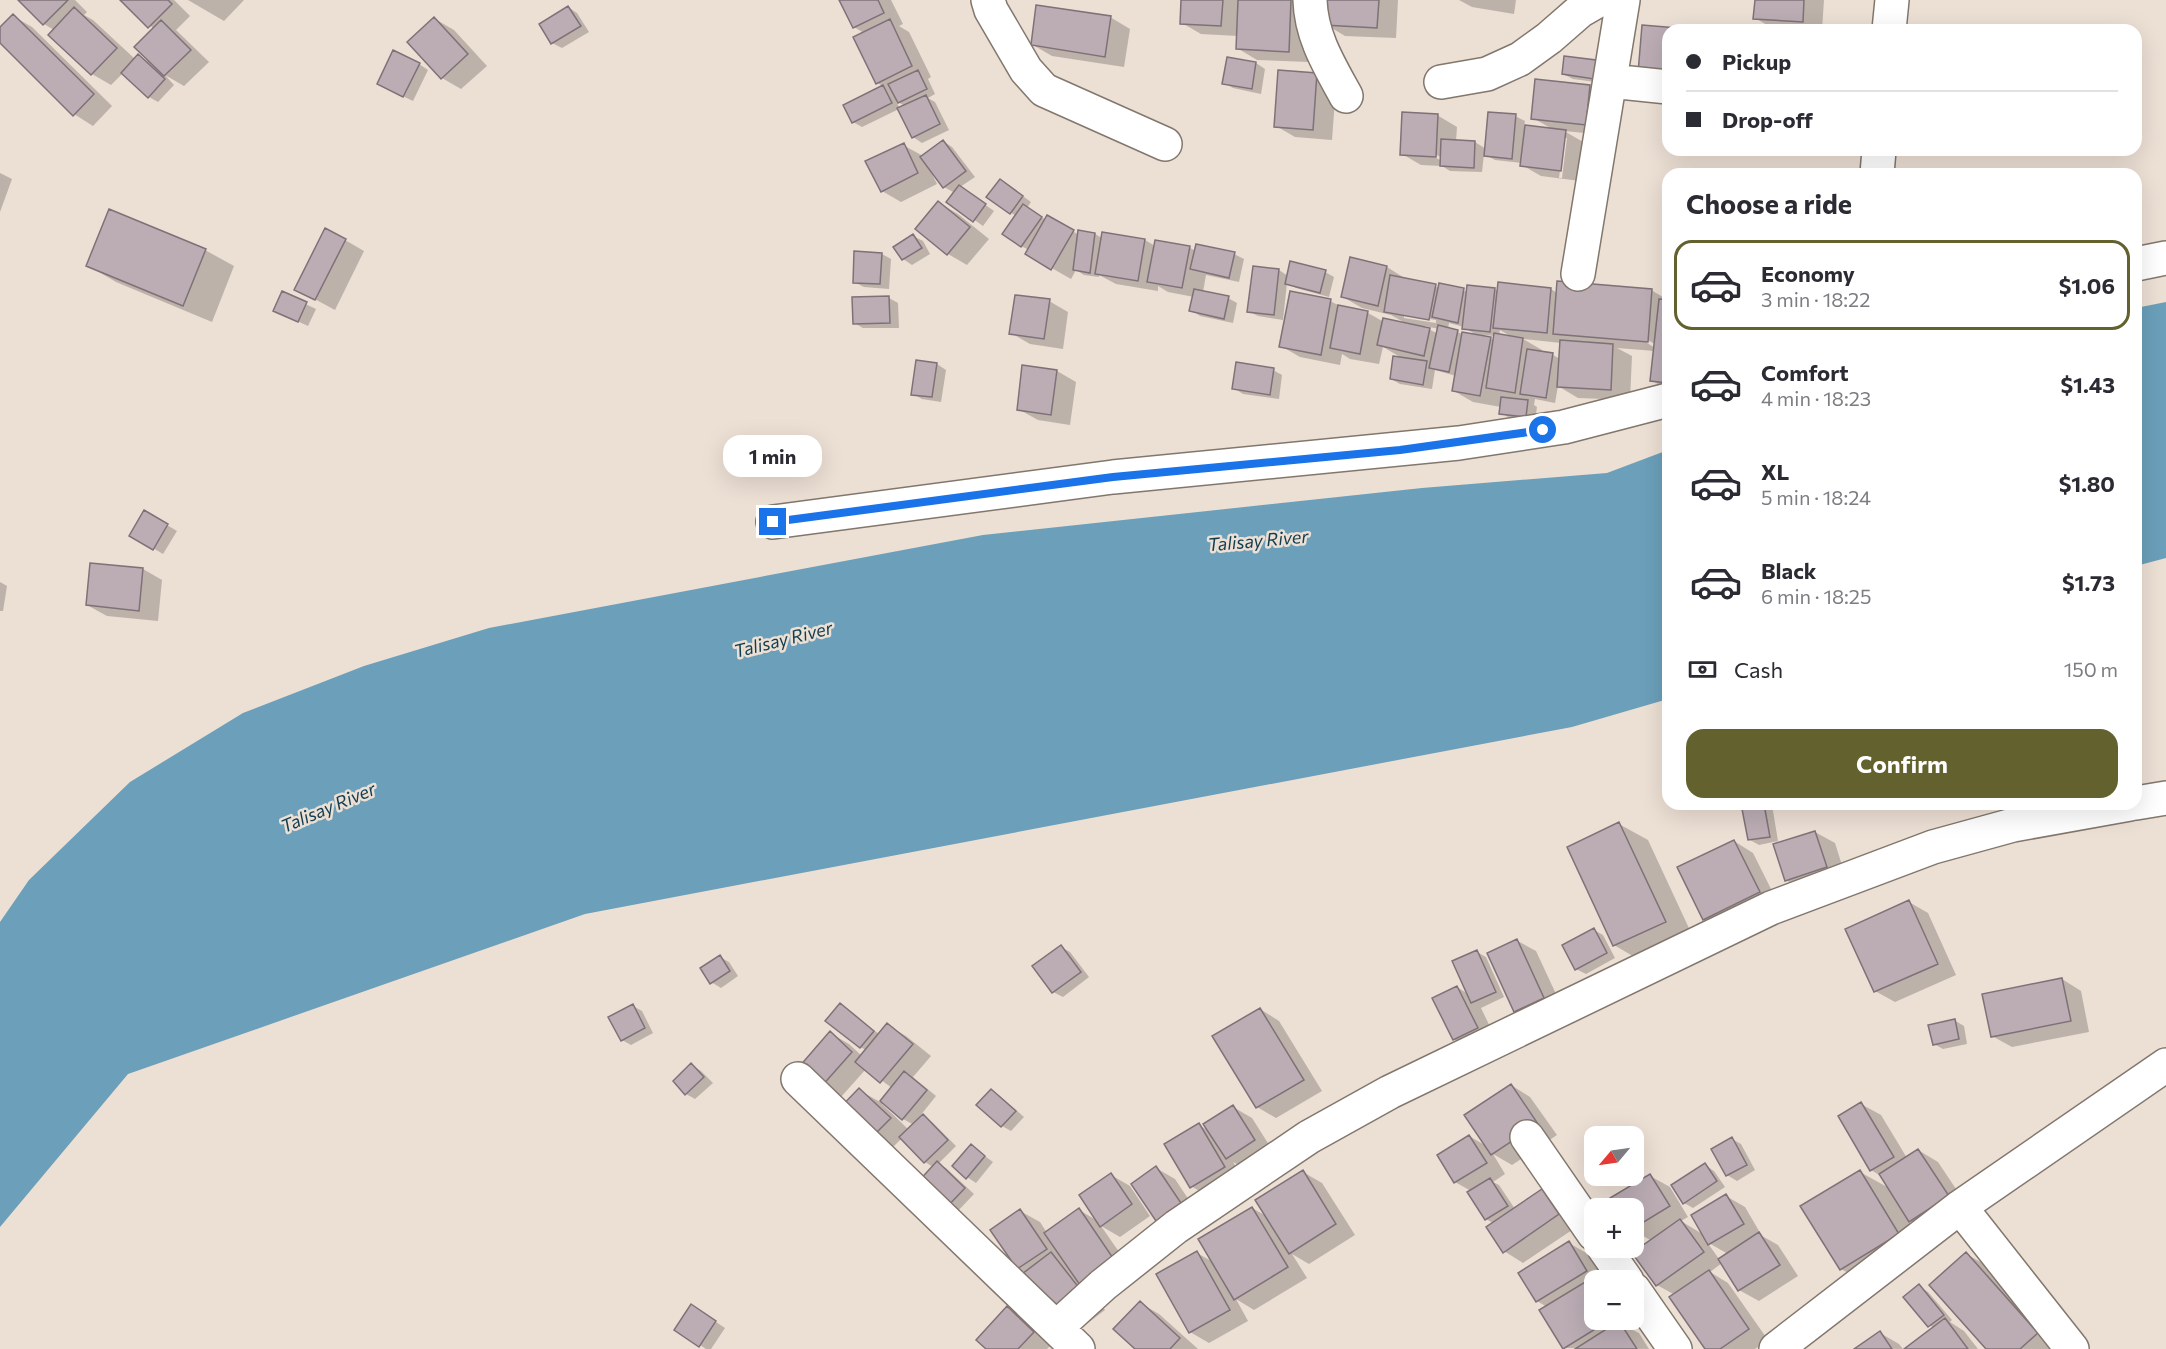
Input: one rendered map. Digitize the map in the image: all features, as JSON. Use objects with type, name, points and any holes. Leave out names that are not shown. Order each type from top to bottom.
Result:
[{"type":"street","points":[[988,0],[991,10],[1026,70],[1044,90],[1165,144]]},
{"type":"street","points":[[1310,0],[1310,16],[1319,44],[1346,96]]},
{"type":"street","points":[[1441,82],[1487,74],[1520,58],[1549,38],[1580,11],[1599,0]]},
{"type":"street","points":[[1578,274],[1623,0]]},
{"type":"street","points":[[1890,24],[1892,0]]},
{"type":"street","points":[[1610,81],[1662,86]]},
{"type":"street","points":[[2142,263],[2166,258]]},
{"type":"street","points":[[773,522],[1113,477],[1459,443],[1564,427],[1662,402]]},
{"type":"street","points":[[2142,802],[2166,798]]},
{"type":"street","points":[[798,1079],[1068,1338],[1103,1285],[1176,1227],[1309,1137],[1390,1092],[1772,908],[1933,846],[2013,825],[2097,810]]},
{"type":"street","points":[[1776,1349],[1960,1207],[2166,1065]]},
{"type":"street","points":[[1527,1137],[1584,1220]]},
{"type":"street","points":[[1960,1207],[2072,1349]]},
{"type":"street","points":[[1644,1305],[1674,1349]]},
{"type":"water","points":[[2166,302],[2166,558],[2142,564],[2142,307]]},
{"type":"water","name":"Talisay River","points":[[1662,452],[1662,701],[1572,727],[585,914],[128,1074],[0,1227],[0,922],[29,880],[130,782],[243,713],[364,666],[489,628],[983,535],[1422,488],[1607,473]]},
{"type":"building","points":[[18,0],[68,0],[43,25]]},
{"type":"building","points":[[120,0],[168,0],[172,4],[148,28]]},
{"type":"building","points":[[839,0],[878,0],[884,13],[853,28]]},
{"type":"building","points":[[1181,0],[1223,0],[1221,26],[1180,24]]},
{"type":"building","points":[[1238,0],[1291,0],[1289,52],[1236,49]]},
{"type":"building","points":[[1325,0],[1379,0],[1377,28],[1324,25]]},
{"type":"building","points":[[1755,0],[1804,0],[1803,22],[1753,19]]},
{"type":"building","points":[[1036,5],[1111,16],[1105,57],[1031,45]]},
{"type":"building","points":[[568,6],[581,26],[551,44],[539,24]]},
{"type":"building","points":[[74,7],[117,48],[91,75],[48,35]]},
{"type":"building","points":[[13,14],[94,94],[73,116],[0,43],[0,27]]},
{"type":"building","points":[[434,17],[468,54],[441,79],[407,42]]},
{"type":"building","points":[[890,19],[912,66],[876,84],[853,37]]},
{"type":"building","points":[[161,20],[191,50],[164,76],[134,47]]},
{"type":"building","points":[[1642,25],[1662,27],[1662,75],[1638,73]]},
{"type":"building","points":[[393,50],[420,63],[403,97],[377,84]]},
{"type":"building","points":[[138,54],[165,79],[148,98],[121,73]]},
{"type":"building","points":[[1564,56],[1596,60],[1594,79],[1562,74]]},
{"type":"building","points":[[1227,57],[1256,62],[1252,89],[1222,84]]},
{"type":"building","points":[[918,70],[927,89],[898,103],[888,84]]},
{"type":"building","points":[[1278,70],[1317,73],[1313,130],[1274,127]]},
{"type":"building","points":[[1535,79],[1590,85],[1586,125],[1531,119]]},
{"type":"building","points":[[883,85],[892,103],[852,123],[843,105]]},
{"type":"building","points":[[926,95],[940,124],[912,138],[897,108]]},
{"type":"building","points":[[1402,112],[1438,114],[1436,157],[1400,155]]},
{"type":"building","points":[[1488,112],[1516,114],[1512,159],[1484,156]]},
{"type":"building","points":[[1525,125],[1566,130],[1561,171],[1520,166]]},
{"type":"building","points":[[1441,139],[1475,141],[1474,168],[1440,166]]},
{"type":"building","points":[[943,140],[966,171],[943,188],[920,157]]},
{"type":"building","points":[[904,143],[918,173],[881,192],[865,161]]},
{"type":"building","points":[[1000,179],[1023,196],[1010,214],[986,197]]},
{"type":"building","points":[[959,185],[986,204],[973,222],[946,202]]},
{"type":"building","points":[[938,201],[970,227],[947,255],[915,229]]},
{"type":"building","points":[[1023,204],[1042,217],[1021,247],[1002,234]]},
{"type":"building","points":[[109,209],[206,249],[183,306],[86,266]]},
{"type":"building","points":[[1047,215],[1074,230],[1051,270],[1025,254]]},
{"type":"building","points":[[325,228],[346,239],[315,300],[294,290]]},
{"type":"building","points":[[1078,230],[1095,233],[1090,273],[1073,270]]},
{"type":"building","points":[[1102,232],[1145,239],[1138,281],[1095,274]]},
{"type":"building","points":[[913,234],[922,248],[902,260],[893,247]]},
{"type":"building","points":[[1155,240],[1190,246],[1182,288],[1147,282]]},
{"type":"building","points":[[1196,244],[1235,252],[1229,278],[1190,269]]},
{"type":"building","points":[[854,251],[882,253],[880,284],[853,283]]},
{"type":"building","points":[[1350,257],[1387,266],[1378,306],[1341,297]]},
{"type":"building","points":[[1290,261],[1326,270],[1320,293],[1285,284]]},
{"type":"building","points":[[1253,266],[1279,269],[1274,315],[1247,312]]},
{"type":"building","points":[[1390,275],[1436,284],[1429,320],[1384,312]]},
{"type":"building","points":[[1557,281],[1652,289],[1648,342],[1553,334]]},
{"type":"building","points":[[1498,282],[1551,288],[1547,333],[1493,328]]},
{"type":"building","points":[[1439,283],[1464,288],[1458,323],[1432,317]]},
{"type":"building","points":[[1467,285],[1495,288],[1490,332],[1462,329]]},
{"type":"building","points":[[1194,289],[1229,296],[1224,319],[1189,311]]},
{"type":"building","points":[[282,291],[307,302],[298,322],[273,311]]},
{"type":"building","points":[[1290,291],[1331,299],[1321,355],[1279,347]]},
{"type":"building","points":[[1015,295],[1050,299],[1044,339],[1009,334]]},
{"type":"building","points":[[889,296],[890,323],[853,324],[852,297]]},
{"type":"building","points":[[1659,299],[1662,299],[1662,382],[1650,381]]},
{"type":"building","points":[[1338,305],[1368,311],[1360,354],[1330,348]]},
{"type":"building","points":[[1383,318],[1430,328],[1424,356],[1377,345]]},
{"type":"building","points":[[1438,325],[1458,330],[1449,372],[1429,368]]},
{"type":"building","points":[[1462,332],[1491,337],[1480,396],[1452,391]]},
{"type":"building","points":[[1494,333],[1523,338],[1515,393],[1486,388]]},
{"type":"building","points":[[1560,340],[1613,344],[1611,390],[1557,387]]},
{"type":"building","points":[[1527,349],[1553,353],[1546,398],[1520,394]]},
{"type":"building","points":[[1393,356],[1427,361],[1423,385],[1390,379]]},
{"type":"building","points":[[916,360],[937,363],[932,397],[911,395]]},
{"type":"building","points":[[1236,362],[1274,368],[1270,395],[1232,389]]},
{"type":"building","points":[[1022,365],[1057,370],[1051,415],[1017,410]]},
{"type":"building","points":[[1501,397],[1528,400],[1526,417],[1499,414]]},
{"type":"building","points":[[144,510],[168,524],[153,550],[129,536]]},
{"type":"building","points":[[90,563],[143,568],[139,611],[86,605]]},
{"type":"building","points":[[1742,810],[1765,810],[1770,837],[1748,840]]},
{"type":"building","points":[[1619,822],[1666,922],[1613,946],[1567,847]]},
{"type":"building","points":[[1815,831],[1827,867],[1785,881],[1773,844]]},
{"type":"building","points":[[1734,840],[1760,892],[1703,920],[1677,867]]},
{"type":"building","points":[[1909,900],[1938,964],[1874,992],[1845,929]]},
{"type":"building","points":[[1594,928],[1607,953],[1575,970],[1562,945]]},
{"type":"building","points":[[1517,939],[1544,998],[1514,1012],[1487,953]]},
{"type":"building","points":[[1061,945],[1081,972],[1052,993],[1032,966]]},
{"type":"building","points":[[1477,950],[1496,992],[1471,1003],[1452,961]]},
{"type":"building","points":[[720,955],[730,971],[710,984],[700,968]]},
{"type":"building","points":[[2062,978],[2071,1021],[1991,1037],[1982,994]]},
{"type":"building","points":[[1457,986],[1478,1028],[1453,1040],[1432,998]]},
{"type":"building","points":[[840,1003],[874,1031],[860,1048],[825,1021]]},
{"type":"building","points":[[633,1004],[645,1028],[621,1041],[608,1017]]},
{"type":"building","points":[[1260,1008],[1304,1080],[1256,1108],[1212,1036]]},
{"type":"building","points":[[1955,1019],[1959,1039],[1933,1045],[1928,1025]]},
{"type":"building","points":[[887,1023],[913,1044],[880,1083],[855,1062]]},
{"type":"building","points":[[830,1031],[852,1052],[821,1087],[799,1067]]},
{"type":"building","points":[[691,1063],[704,1077],[685,1095],[673,1081]]},
{"type":"building","points":[[904,1071],[927,1090],[902,1120],[880,1101]]},
{"type":"building","points":[[1511,1084],[1538,1124],[1491,1155],[1464,1115]]},
{"type":"building","points":[[859,1088],[891,1118],[868,1141],[837,1111]]},
{"type":"building","points":[[991,1089],[1016,1111],[1001,1127],[976,1105]]},
{"type":"building","points":[[1861,1102],[1894,1157],[1870,1171],[1838,1116]]},
{"type":"building","points":[[1233,1105],[1255,1140],[1226,1159],[1203,1124]]},
{"type":"building","points":[[923,1114],[948,1140],[924,1163],[899,1137]]},
{"type":"building","points":[[1199,1123],[1225,1167],[1190,1188],[1164,1144]]},
{"type":"building","points":[[1469,1135],[1487,1163],[1454,1183],[1437,1155]]},
{"type":"building","points":[[1732,1137],[1747,1165],[1726,1176],[1711,1149]]},
{"type":"building","points":[[971,1144],[985,1156],[966,1179],[952,1166]]},
{"type":"building","points":[[1918,1149],[1949,1196],[1909,1222],[1879,1174]]},
{"type":"building","points":[[937,1161],[965,1188],[945,1209],[917,1183]]},
{"type":"building","points":[[1705,1163],[1717,1181],[1683,1204],[1671,1185]]},
{"type":"building","points":[[1156,1166],[1181,1203],[1156,1221],[1131,1184]]},
{"type":"building","points":[[1303,1170],[1336,1224],[1289,1254],[1255,1200]]},
{"type":"building","points":[[1860,1170],[1899,1234],[1840,1270],[1800,1206]]},
{"type":"building","points":[[1111,1173],[1132,1204],[1100,1227],[1079,1195]]},
{"type":"building","points":[[1650,1174],[1670,1206],[1644,1222],[1644,1198],[1610,1198],[1630,1186],[1644,1186],[1644,1178]]},
{"type":"building","points":[[1490,1178],[1508,1206],[1485,1220],[1467,1192]]},
{"type":"building","points":[[1542,1189],[1559,1214],[1503,1253],[1486,1227]]},
{"type":"building","points":[[1726,1194],[1744,1224],[1708,1245],[1691,1215]]},
{"type":"building","points":[[1252,1207],[1288,1267],[1234,1300],[1198,1239]]},
{"type":"building","points":[[1079,1208],[1115,1261],[1080,1285],[1044,1233]]},
{"type":"building","points":[[1020,1209],[1047,1249],[1017,1269],[990,1230]]},
{"type":"building","points":[[1680,1219],[1704,1252],[1656,1286],[1636,1258],[1644,1258],[1644,1244]]},
{"type":"building","points":[[1759,1232],[1780,1265],[1738,1291],[1718,1259]]},
{"type":"building","points":[[1569,1241],[1586,1270],[1536,1302],[1518,1273]]},
{"type":"building","points":[[1197,1251],[1230,1310],[1189,1333],[1156,1274]]},
{"type":"building","points":[[1051,1252],[1087,1298],[1056,1321],[1022,1274]]},
{"type":"building","points":[[1966,1252],[2038,1333],[2020,1349],[1986,1349],[1929,1285]]},
{"type":"building","points":[[1709,1270],[1749,1329],[1720,1349],[1705,1349],[1669,1297]]},
{"type":"building","points":[[1584,1283],[1584,1330],[1594,1330],[1563,1349],[1539,1310]]},
{"type":"building","points":[[1919,1284],[1944,1315],[1928,1327],[1903,1297]]},
{"type":"building","points":[[1140,1301],[1180,1338],[1170,1349],[1135,1349],[1113,1329]]},
{"type":"building","points":[[691,1304],[716,1321],[699,1347],[674,1330]]},
{"type":"building","points":[[1007,1306],[1034,1332],[1018,1349],[986,1349],[976,1340]]},
{"type":"building","points":[[1945,1318],[1968,1349],[1904,1349]]},
{"type":"building","points":[[1605,1330],[1625,1330],[1637,1349],[1575,1349]]},
{"type":"building","points":[[1880,1331],[1892,1349],[1854,1349]]},
{"type":"route","points":[[773,522],[1113,477],[1400,450],[1543,430]]}]
